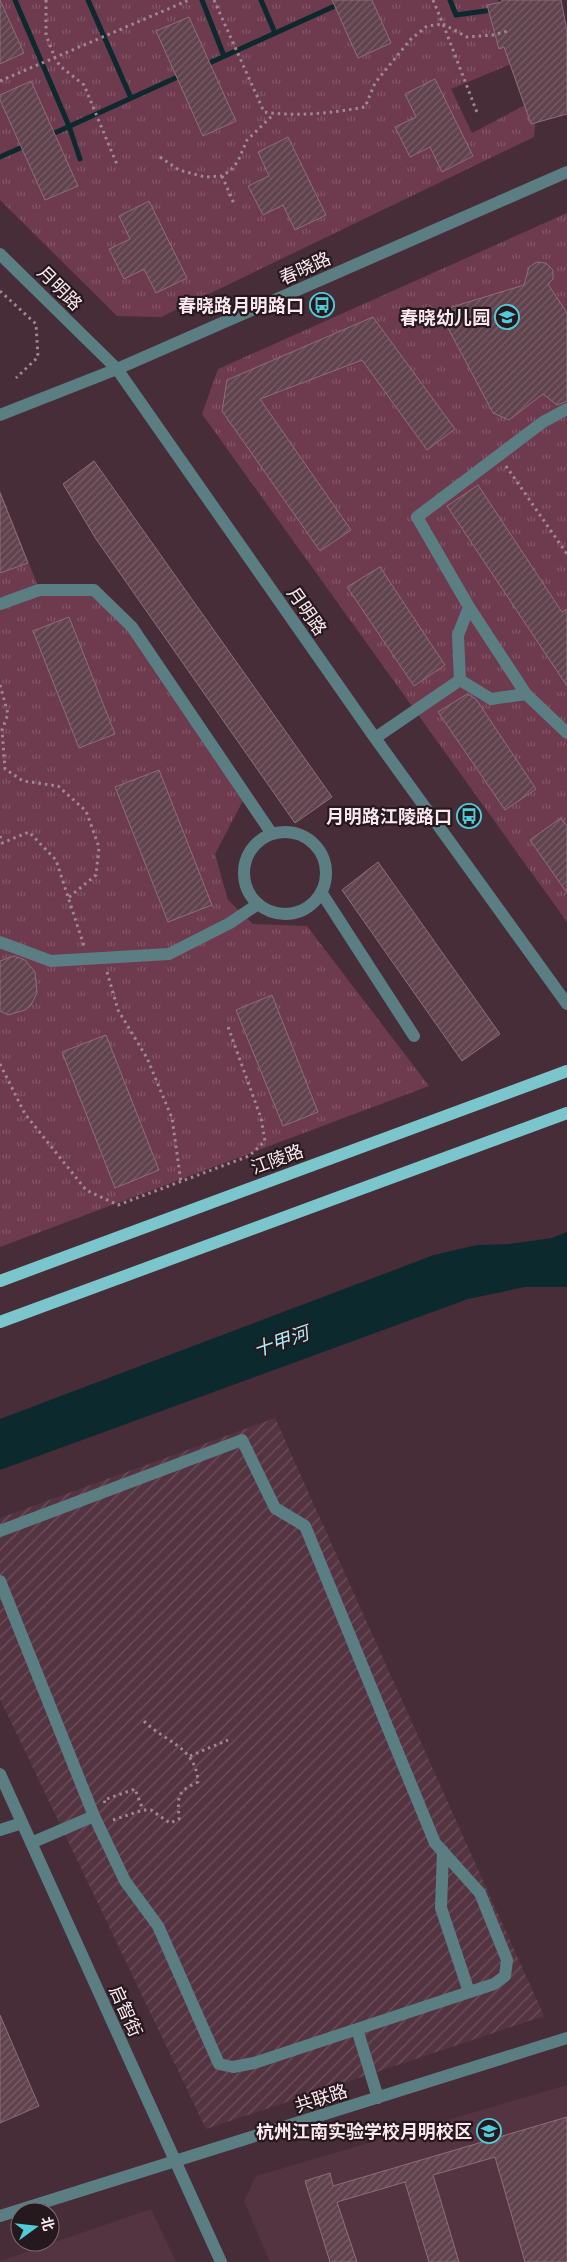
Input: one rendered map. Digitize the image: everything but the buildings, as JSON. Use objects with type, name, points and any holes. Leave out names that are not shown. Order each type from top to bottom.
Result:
[{"type":"main road","name":"江陵路","points":[[0,1281],[567,1071]]},
{"type":"main road","points":[[0,1322],[567,1113]]},
{"type":"street","name":"春晓路","points":[[0,415],[117,369],[567,172]]},
{"type":"street","name":"月明路","points":[[0,254],[117,369],[375,738],[567,1004]]},
{"type":"street","points":[[567,409],[543,422],[418,516],[469,607],[526,694],[567,733]]},
{"type":"street","points":[[0,604],[39,590],[94,590],[132,626],[272,834]]},
{"type":"street","points":[[460,680],[458,635],[469,607]]},
{"type":"street","points":[[375,738],[460,680]]},
{"type":"street","points":[[460,680],[491,699],[526,694]]},
{"type":"street","points":[[286,832],[300,835],[312,842],[320,852],[325,866],[326,879],[321,892],[314,902],[304,910],[293,913],[274,912],[258,904],[246,883],[246,865],[253,848],[272,834],[286,832]]},
{"type":"street","points":[[321,892],[414,1036]]},
{"type":"street","points":[[0,942],[51,961],[169,954],[230,923],[258,904]]},
{"type":"street","points":[[0,1531],[242,1440],[275,1508],[305,1526],[435,1843],[480,1894],[507,1960],[505,1976],[494,1984],[254,2063],[233,2067],[219,2064],[158,1926],[125,1881],[94,1816],[0,1581]]},
{"type":"street","name":"启智街","points":[[0,1774],[174,2162],[221,2262]]},
{"type":"street","points":[[31,1842],[94,1816]]},
{"type":"street","points":[[0,1830],[22,1823]]},
{"type":"street","points":[[443,1852],[441,1908],[469,1992]]},
{"type":"street","points":[[357,2029],[378,2098]]},
{"type":"street","name":"共联路","points":[[0,2216],[567,2038]]},
{"type":"path","points":[[46,0],[46,35],[55,58],[60,66],[84,85],[118,167]]},
{"type":"path","points":[[0,81],[189,0]]},
{"type":"path","points":[[214,0],[264,112],[335,113],[366,107],[375,83],[410,40],[427,26],[443,24],[467,37],[493,35],[508,31]]},
{"type":"path","points":[[433,0],[478,114]]},
{"type":"path","points":[[160,157],[179,170],[205,177],[222,176],[238,161],[247,140],[274,113]]},
{"type":"path","points":[[222,176],[235,206]]},
{"type":"path","points":[[0,291],[36,324],[38,357],[16,378]]},
{"type":"path","points":[[499,455],[567,554]]},
{"type":"path","points":[[0,686],[8,714],[2,730],[5,768],[23,781],[58,786],[86,811],[99,847],[96,875],[68,898]]},
{"type":"path","points":[[0,836],[2,843],[29,832],[56,860],[88,959]]},
{"type":"path","points":[[103,958],[118,1010],[147,1058],[172,1118],[181,1182]]},
{"type":"path","points":[[0,1064],[25,1114],[86,1190],[118,1205],[249,1156],[265,1141],[261,1118],[227,1024]]},
{"type":"path","points":[[111,1816],[113,1821],[143,1810],[151,1810],[170,1823],[179,1819],[178,1796],[184,1788],[198,1782],[198,1775],[190,1756],[179,1746],[152,1729],[143,1720]]},
{"type":"path","points":[[190,1756],[228,1740]]},
{"type":"path","points":[[108,1810],[104,1800],[135,1788],[143,1810]]},
{"type":"shaded area","points":[[275,1418],[544,2016],[206,2129],[0,1699],[0,1518]]},
{"type":"shaded area","name":"杭州江南实验学校月明校区","points":[[567,2085],[567,2262],[270,2262],[244,2201],[256,2176]]},
{"type":"shaded area","points":[[151,2209],[176,2262],[0,2262],[26,2252],[60,2252],[60,2240]]},
{"type":"green space","points":[[0,0],[498,0],[511,64],[451,89],[472,133],[527,104],[536,117],[534,137],[161,317],[117,316],[0,200]]},
{"type":"green space","points":[[567,213],[567,922],[202,414],[218,369]]},
{"type":"green space","points":[[0,490],[39,589],[94,590],[132,626],[246,795],[215,854],[228,900],[253,924],[307,926],[429,1086],[0,1247]]},
{"type":"water","name":"十甲河","points":[[567,1232],[567,1287],[525,1287],[468,1299],[0,1470],[0,1419],[434,1255],[477,1245],[509,1244],[552,1238]]},
{"type":"waterway","points":[[15,0],[69,126],[80,159]]},
{"type":"waterway","points":[[88,0],[131,98]]},
{"type":"waterway","points":[[202,0],[224,56]]},
{"type":"waterway","points":[[261,0],[275,33]]},
{"type":"waterway","points":[[205,65],[348,0]]},
{"type":"waterway","points":[[450,0],[456,15],[492,10]]},
{"type":"waterway","points":[[48,136],[182,75]]},
{"type":"waterway","points":[[0,157],[27,145]]},
{"type":"place","name":"春晓路月明路口","points":[[322,305]]},
{"type":"place","name":"春晓幼儿园","points":[[507,317]]},
{"type":"place","name":"月明路江陵路口","points":[[469,816]]},
{"type":"place","name":"杭州江南实验学校月明校区","points":[[489,2131]]}]
